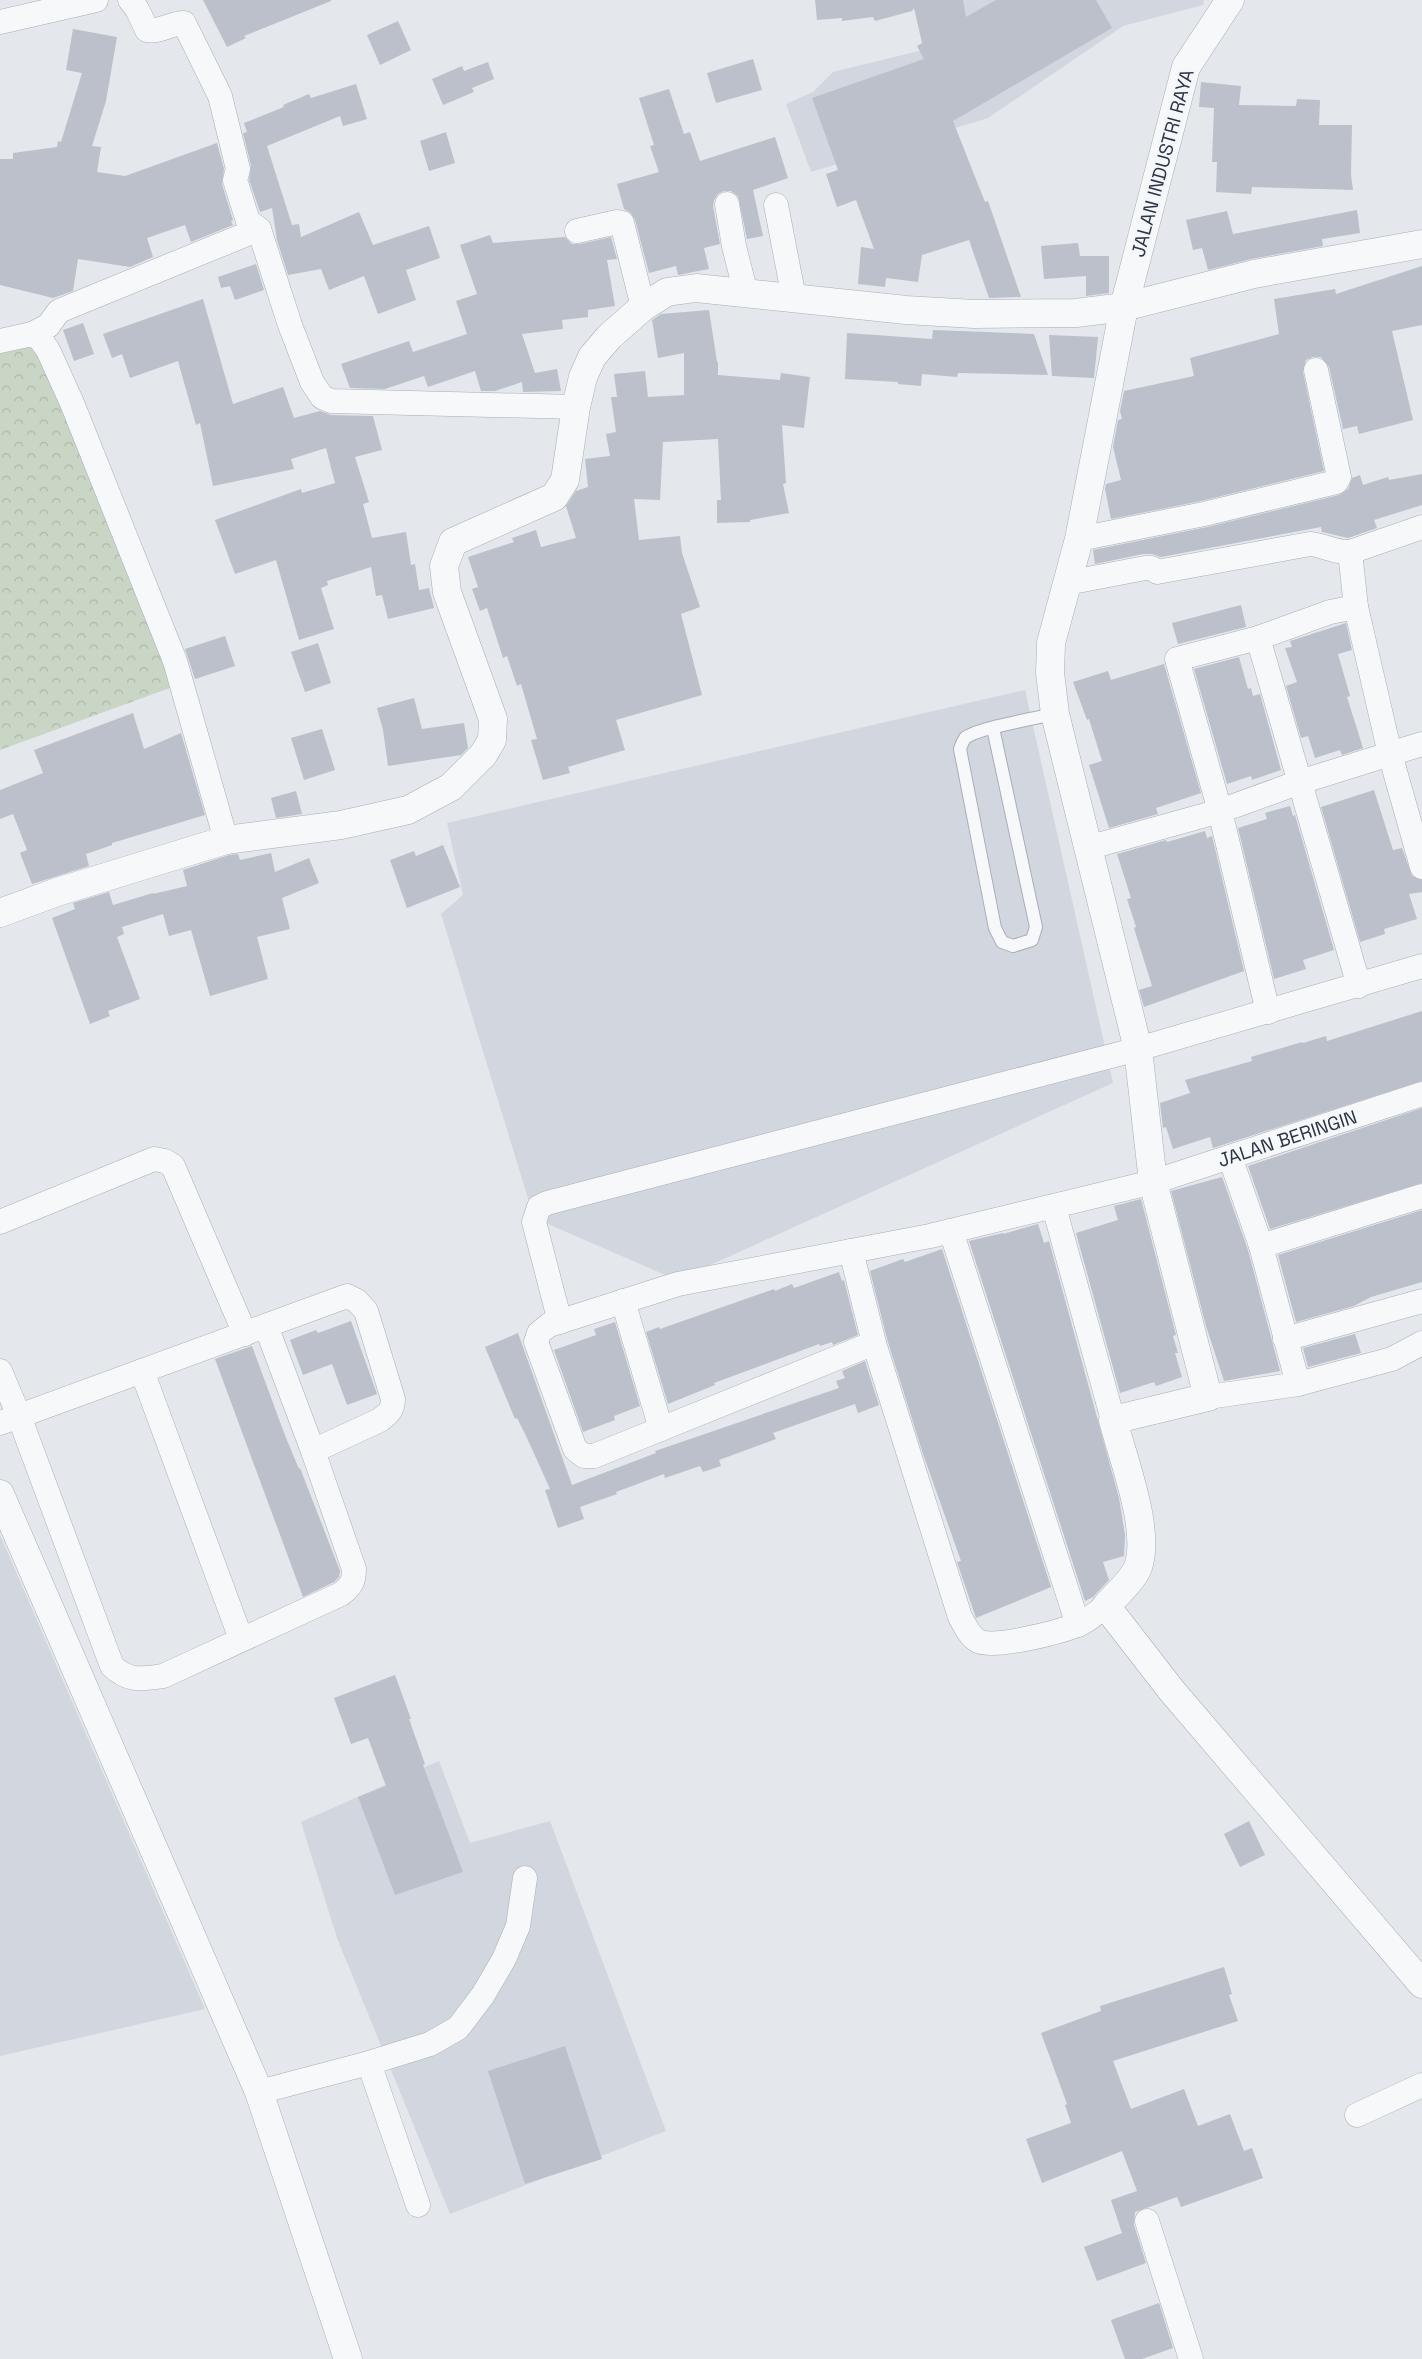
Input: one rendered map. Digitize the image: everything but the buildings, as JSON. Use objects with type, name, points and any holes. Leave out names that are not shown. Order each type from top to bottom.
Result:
[{"type":"street","points":[[0,22],[96,0]]},
{"type":"street","points":[[130,0],[137,9],[147,30],[152,32],[168,25],[184,23],[220,96],[238,169],[235,180],[248,221],[259,229],[290,325],[312,382],[322,397],[332,401],[576,406]]},
{"type":"street","name":"JALAN INDUSTRI RAYA","points":[[1208,1397],[1153,1182],[1138,1049],[1055,714],[1050,673],[1052,643],[1079,539],[1124,307],[1186,67],[1230,0]]},
{"type":"street","points":[[727,204],[734,246],[746,294]]},
{"type":"street","points":[[776,205],[794,298]]},
{"type":"street","points":[[577,231],[618,222],[622,223],[644,307]]},
{"type":"street","points":[[0,341],[32,334],[48,326],[59,311],[259,229]]},
{"type":"street","points":[[0,912],[57,892],[226,840],[341,825],[408,810],[451,787],[483,755],[492,740],[493,719],[447,592],[444,566],[453,542],[554,497],[565,480],[576,406],[583,377],[592,357],[609,337],[644,307],[667,292],[696,288],[974,314],[1076,313],[1124,307],[1254,274],[1422,244]]},
{"type":"street","points":[[32,334],[40,339],[48,350],[72,403],[174,661],[226,840]]},
{"type":"street","points":[[1079,539],[1204,514],[1336,482],[1339,477],[1316,370]]},
{"type":"street","points":[[1067,583],[1145,568],[1152,568],[1157,572],[1310,544],[1319,545],[1340,553],[1350,552],[1422,527]]},
{"type":"street","points":[[1350,552],[1356,606],[1390,754],[1419,842],[1422,867]]},
{"type":"street","points":[[1268,1012],[1220,811],[1177,659],[1258,638],[1330,612],[1356,606]]},
{"type":"street","points":[[1258,638],[1359,986]]},
{"type":"street","points":[[1087,848],[1220,811],[1300,782],[1422,744]]},
{"type":"street","points":[[560,1322],[534,1222],[539,1207],[546,1203],[1138,1049],[1359,986],[1422,966]]},
{"type":"street","name":"JALAN BERINGIN","points":[[874,1343],[594,1456],[584,1456],[575,1449],[536,1342],[539,1333],[549,1325],[678,1284],[950,1231],[1153,1182],[1422,1094]]},
{"type":"street","points":[[1230,1157],[1261,1246],[1298,1384]]},
{"type":"street","points":[[0,1222],[154,1159],[165,1161],[173,1166],[313,1451],[354,1569],[354,1579],[351,1586],[341,1594],[163,1676],[139,1679],[122,1676],[112,1666],[10,1420],[0,1371]]},
{"type":"street","points":[[1261,1246],[1422,1196]]},
{"type":"street","points":[[851,1251],[874,1343],[960,1617],[970,1634],[978,1641],[994,1644],[1078,1625],[1106,1606],[1138,1569],[1142,1550],[1142,1528],[1054,1206]]},
{"type":"street","points":[[950,1231],[1078,1625]]},
{"type":"street","points":[[10,1420],[347,1296],[357,1301],[366,1311],[393,1399],[393,1407],[390,1413],[380,1420],[313,1451]]},
{"type":"street","points":[[623,1301],[661,1429]]},
{"type":"street","points":[[1285,1339],[1422,1301]]},
{"type":"street","points":[[1113,1420],[1208,1397],[1298,1384],[1392,1359],[1422,1343]]},
{"type":"street","points":[[142,1371],[241,1639]]},
{"type":"street","points":[[1,1501],[9,1538],[259,2092],[348,2359]]},
{"type":"street","points":[[1106,1606],[1172,1691],[1422,1984]]},
{"type":"street","points":[[259,2092],[369,2063],[430,2044],[458,2028],[484,1995],[504,1958],[518,1926],[525,1878]]},
{"type":"street","points":[[369,2063],[418,2205]]},
{"type":"street","points":[[1357,2115],[1422,2085]]},
{"type":"street","points":[[1147,2221],[1191,2359]]},
{"type":"lane","points":[[993,728],[1036,927],[1032,940],[1012,946],[1002,942],[995,928],[960,749],[964,739],[976,732],[993,728],[1055,714]]},
{"type":"shaded area","points":[[912,0],[1204,0],[1203,5],[1123,26],[988,118],[811,172],[786,104],[813,92],[833,72],[927,49]]},
{"type":"shaded area","points":[[1025,690],[1113,1083],[677,1280],[534,1218],[441,914],[463,895],[447,823]]},
{"type":"shaded area","points":[[0,1535],[205,2009],[0,2056]]},
{"type":"shaded area","points":[[439,1761],[470,1843],[550,1821],[666,2131],[450,2214],[337,1938],[301,1822]]},
{"type":"green space","points":[[33,337],[178,685],[0,750],[0,345]]}]
